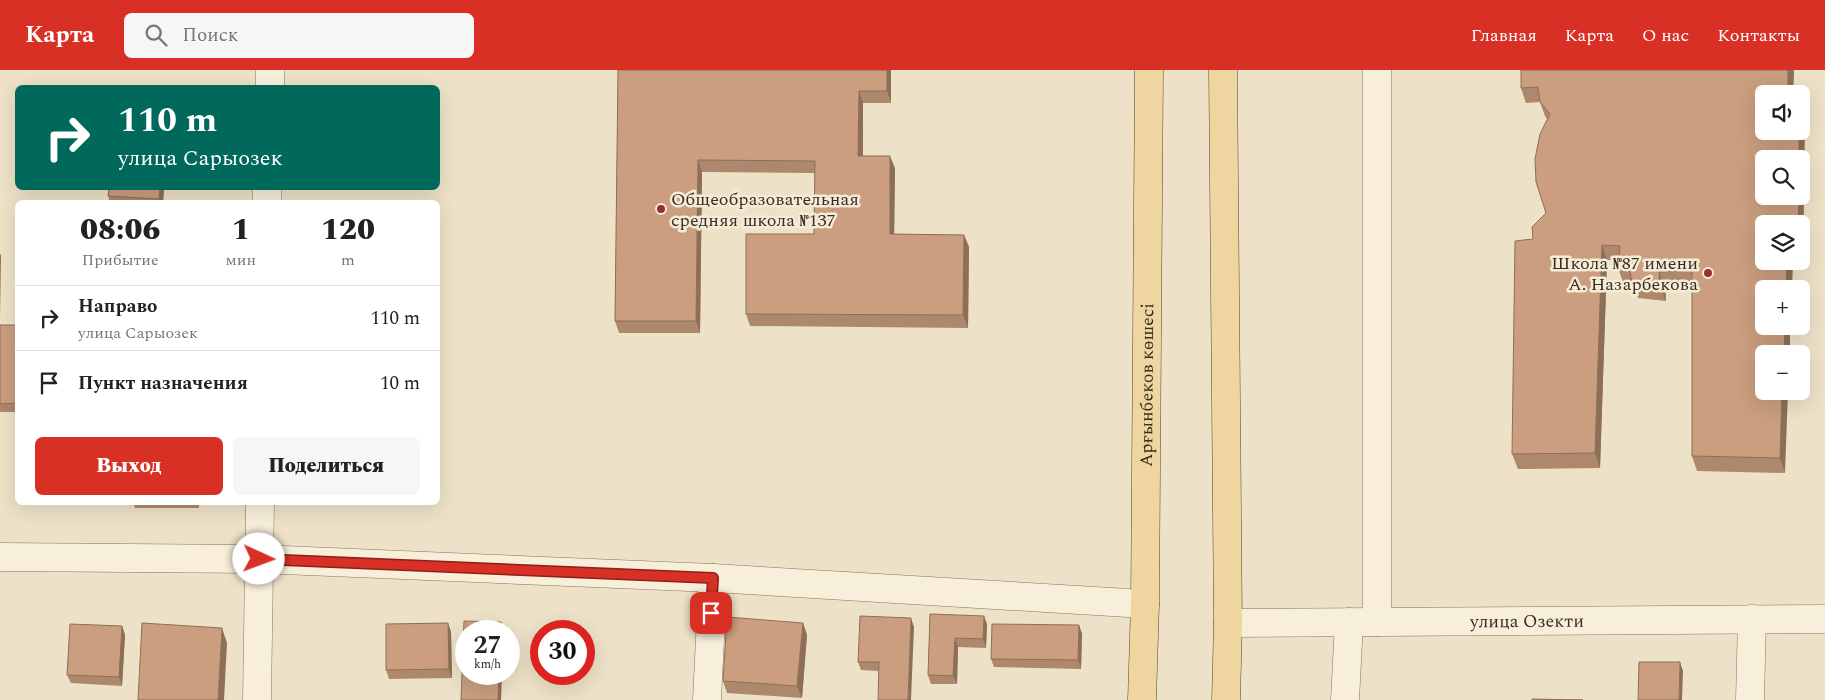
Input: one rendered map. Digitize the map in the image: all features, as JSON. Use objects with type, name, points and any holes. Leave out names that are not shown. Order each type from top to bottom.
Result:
[{"type":"main road","name":"Арғынбеков көшесі","points":[[1142,700],[1145,604],[1149,70]]},
{"type":"main road","points":[[1223,70],[1228,623],[1226,700]]},
{"type":"street","points":[[270,70],[270,85]]},
{"type":"street","points":[[1377,70],[1377,622]]},
{"type":"street","points":[[257,700],[260,505]]},
{"type":"street","points":[[0,557],[259,559],[713,578],[1145,604]]},
{"type":"street","points":[[707,700],[713,578]]},
{"type":"street","points":[[1750,700],[1752,619]]},
{"type":"street","name":"улица Озекти","points":[[1228,623],[1825,619]]},
{"type":"street","points":[[1345,700],[1349,622]]},
{"type":"building","name":"Общеобразовательная средняя школа №137","points":[[618,70],[887,70],[887,91],[859,91],[858,156],[890,156],[890,234],[964,235],[963,315],[746,314],[746,234],[814,234],[815,161],[698,160],[696,321],[615,321]]},
{"type":"building","name":"Школа №87 имени А. Назарбекова","points":[[1521,70],[1788,70],[1788,85],[1755,85],[1755,140],[1799,140],[1799,150],[1755,150],[1755,205],[1799,205],[1798,215],[1755,215],[1755,270],[1787,270],[1786,280],[1755,280],[1755,335],[1785,335],[1784,345],[1755,345],[1755,400],[1782,400],[1780,458],[1692,456],[1692,271],[1659,272],[1660,287],[1632,283],[1630,271],[1618,268],[1620,246],[1602,245],[1595,453],[1512,454],[1515,241],[1533,239],[1532,227],[1546,213],[1536,182],[1535,159],[1540,134],[1550,114],[1540,102],[1538,87],[1521,88]]},
{"type":"building","points":[[109,190],[160,190],[159,199],[108,196]]},
{"type":"building","points":[[0,325],[15,325],[15,403],[0,404]]},
{"type":"building","points":[[930,614],[984,616],[983,639],[955,638],[953,676],[928,675]]},
{"type":"building","points":[[860,616],[911,618],[908,700],[878,700],[879,662],[858,662]]},
{"type":"building","points":[[727,617],[803,623],[797,686],[723,681]]},
{"type":"building","points":[[142,623],[222,628],[218,700],[138,700]]},
{"type":"building","points":[[448,623],[449,669],[386,670],[386,624]]},
{"type":"building","points":[[70,624],[122,626],[119,677],[67,675]]},
{"type":"building","points":[[992,624],[1079,625],[1078,660],[991,659]]},
{"type":"building","points":[[1639,662],[1680,662],[1679,700],[1638,700]]},
{"type":"building","points":[[462,685],[499,685],[498,700],[461,700]]},
{"type":"building","points":[[1532,699],[1583,700],[1532,700]]},
{"type":"place","name":"Общеобразовательная средняя школа №137","points":[[661,209]]},
{"type":"place","name":"Школа №87 имени А. Назарбекова","points":[[1708,273]]},
{"type":"route","points":[[259,559],[713,578],[711,613]]}]
